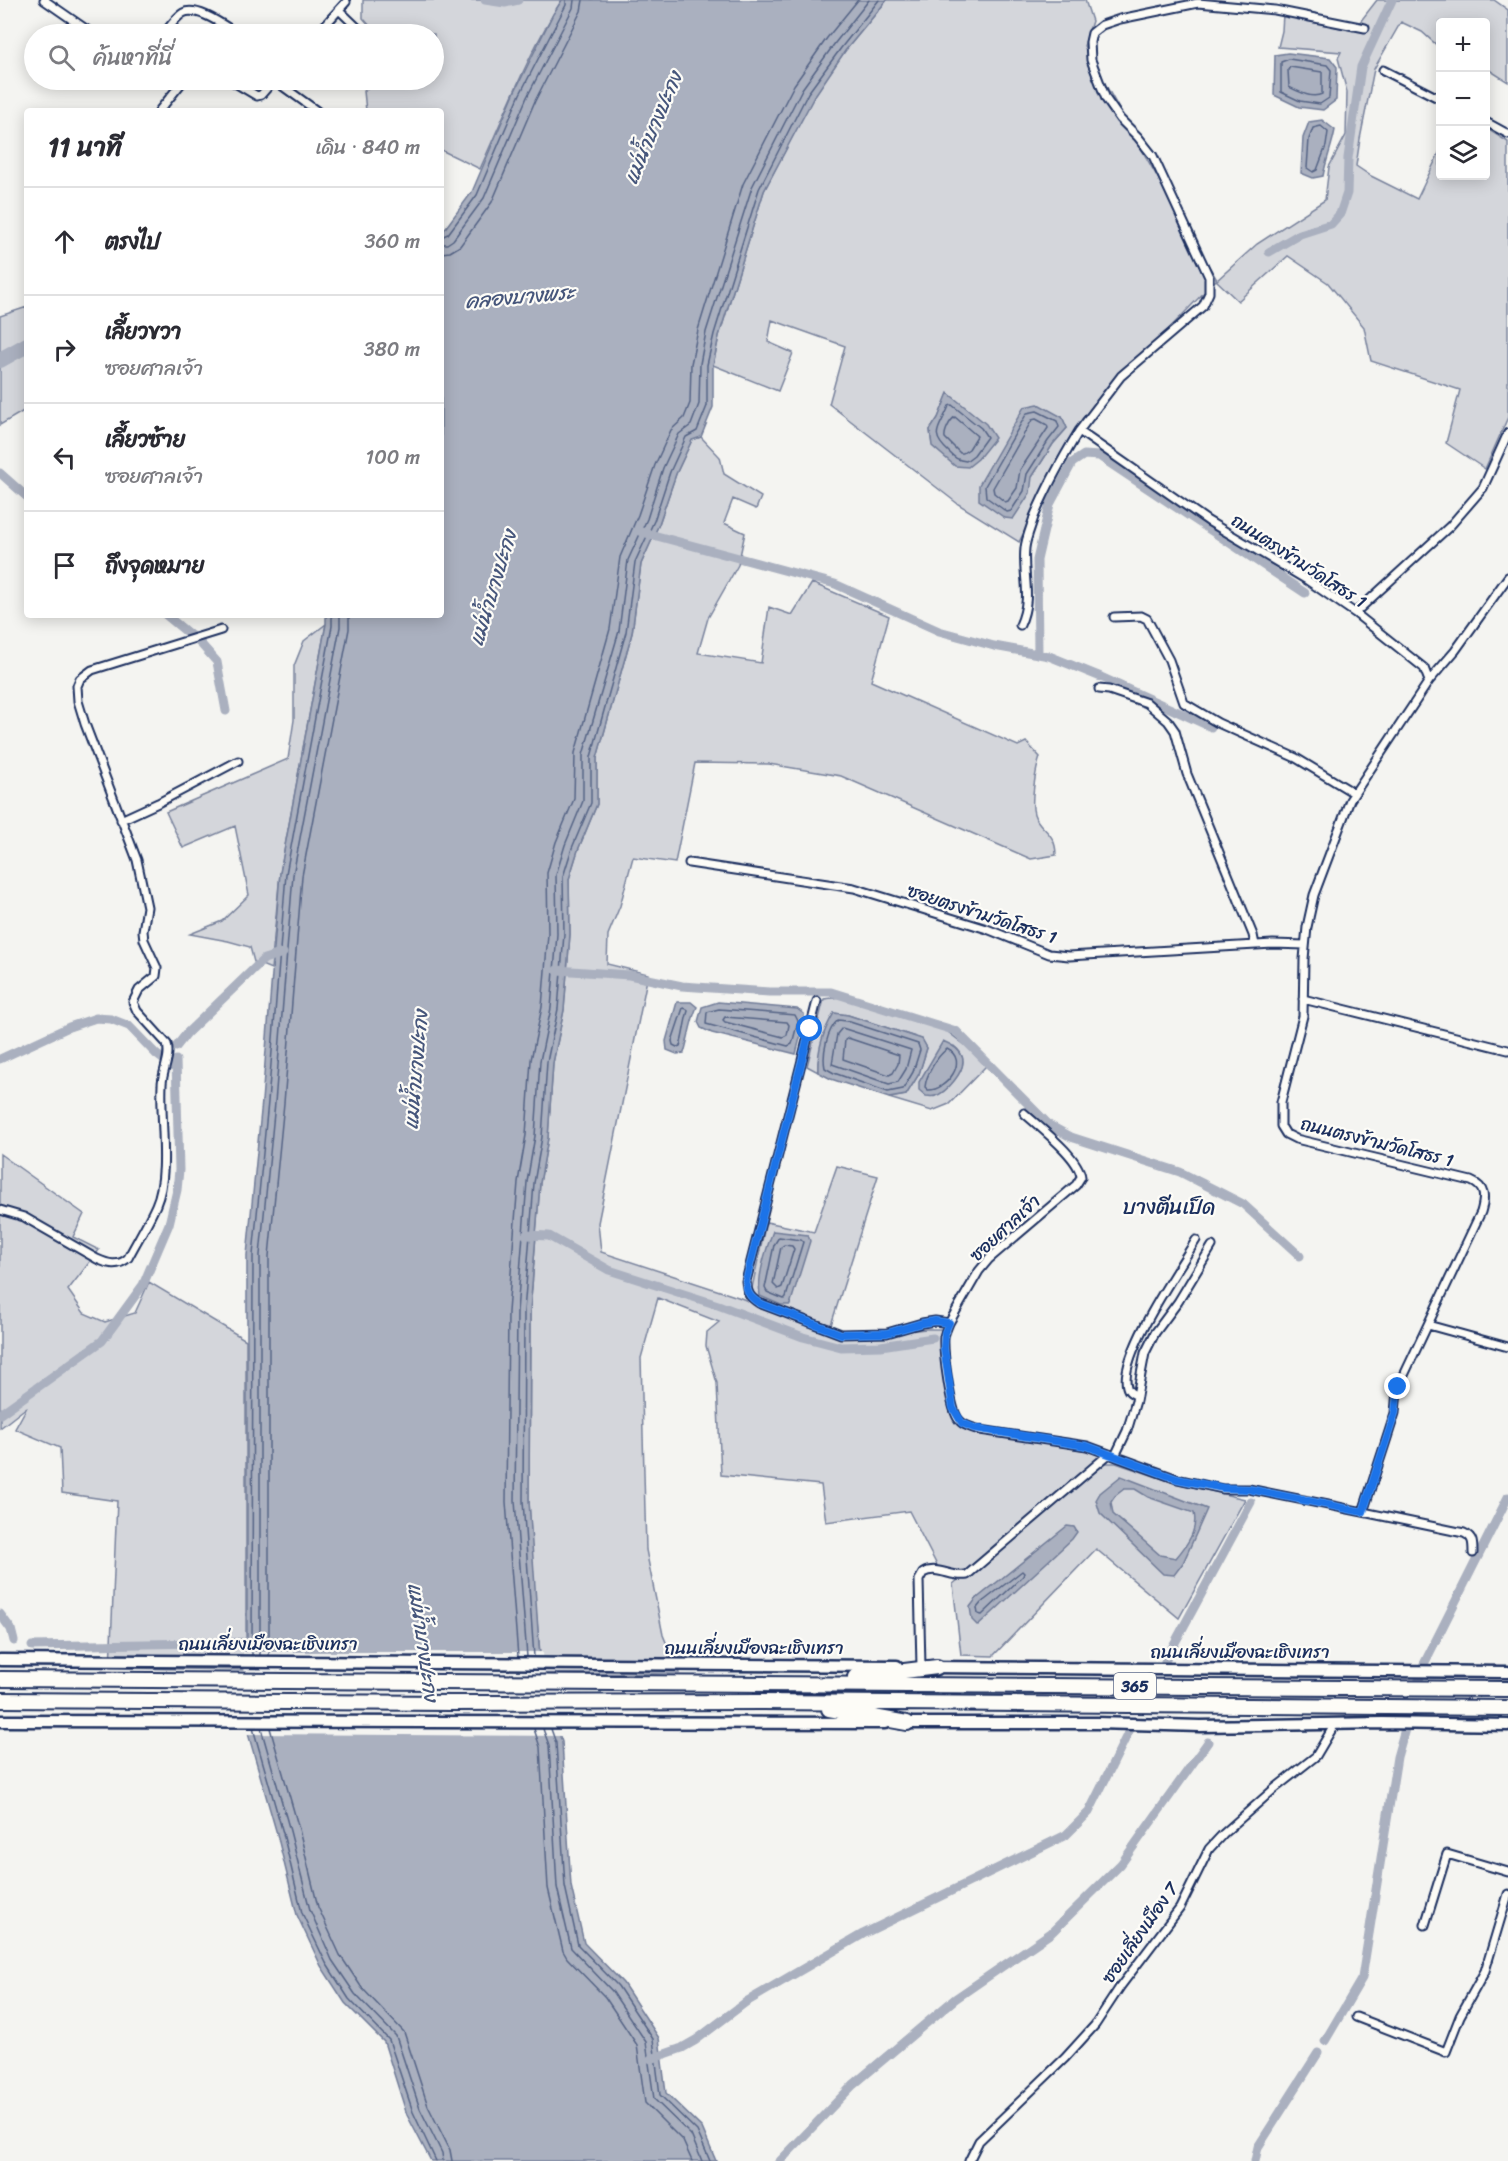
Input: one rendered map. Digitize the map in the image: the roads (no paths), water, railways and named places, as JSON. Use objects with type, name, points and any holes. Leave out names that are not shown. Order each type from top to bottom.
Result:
[{"type":"highway","points":[[793,1684],[937,1667]]},
{"type":"highway","name":"ถนนเลี่ยงเมืองฉะเชิงเทรา","points":[[0,1680],[1508,1689]]},
{"type":"highway","name":"365","points":[[0,1700],[440,1703],[762,1702],[1508,1708]]},
{"type":"highway","points":[[792,1703],[907,1723]]},
{"type":"main road","name":"ถนนเลี่ยงเมืองฉะเชิงเทรา","points":[[0,1660],[1508,1672]]},
{"type":"main road","name":"365","points":[[0,1721],[1097,1723],[1200,1726],[1508,1725]]},
{"type":"street","points":[[44,0],[79,24]]},
{"type":"street","points":[[326,24],[346,2]]},
{"type":"street","points":[[1020,626],[1025,614],[1027,581],[1025,548],[1045,489],[1079,431],[1121,376],[1203,306],[1210,285],[1209,277],[1153,156],[1120,119],[1106,99],[1091,60],[1092,33],[1102,25],[1198,3],[1275,10],[1365,28]]},
{"type":"street","points":[[339,10],[354,24]]},
{"type":"street","points":[[173,24],[182,13],[189,11],[200,12],[221,24]]},
{"type":"street","points":[[1383,70],[1436,97]]},
{"type":"street","points":[[161,108],[176,90]]},
{"type":"street","points":[[247,90],[257,96],[265,90]]},
{"type":"street","points":[[288,90],[313,108]]},
{"type":"street","points":[[1490,125],[1508,134]]},
{"type":"street","name":"ถนนตรงข้ามวัดโสธร 1","points":[[1079,431],[1208,521],[1307,580],[1355,613],[1424,668],[1429,681],[1354,793],[1345,810],[1314,895],[1305,945],[1300,1034],[1281,1102],[1280,1122],[1286,1134],[1296,1139],[1471,1181],[1482,1188],[1481,1212],[1428,1325]]},
{"type":"street","points":[[1355,613],[1450,526],[1483,488],[1508,433]]},
{"type":"street","points":[[1429,681],[1455,651],[1508,577]]},
{"type":"street","points":[[1114,617],[1141,615],[1147,619],[1169,660],[1184,703],[1218,723],[1296,758],[1354,793]]},
{"type":"street","points":[[0,1210],[24,1217],[109,1264],[124,1262],[128,1258],[157,1204],[163,1163],[162,1084],[168,1058],[167,1044],[137,1011],[133,1002],[139,990],[156,976],[157,968],[144,940],[146,895],[137,860],[82,715],[77,686],[80,679],[92,670],[221,630]]},
{"type":"street","points":[[1099,689],[1109,690],[1147,703],[1168,721],[1175,731],[1187,774],[1253,935],[1255,945]]},
{"type":"street","points":[[121,820],[238,761]]},
{"type":"street","name":"ซอยตรงข้ามวัดโสธร 1","points":[[689,863],[854,888],[987,929],[1049,954],[1069,956],[1255,945],[1305,945]]},
{"type":"street","points":[[1303,999],[1508,1050]]},
{"type":"street","points":[[817,1001],[746,1281],[747,1292],[759,1303],[841,1334],[887,1333],[922,1323],[935,1321],[949,1323]]},
{"type":"street","name":"ซอยศาลเจ้า","points":[[1024,1113],[1069,1156],[1080,1170],[1081,1177],[1076,1185],[1009,1240],[983,1265],[949,1323],[944,1339],[945,1356],[953,1408],[962,1423],[980,1430],[1087,1446],[1177,1479],[1223,1488],[1249,1489],[1464,1533],[1472,1540],[1473,1553]]},
{"type":"street","points":[[1137,1396],[1130,1392],[1127,1378],[1141,1330],[1196,1240]]},
{"type":"street","points":[[921,1667],[919,1580],[923,1573],[934,1569],[957,1576],[967,1575],[1112,1455],[1126,1431],[1137,1396],[1145,1353],[1155,1333],[1178,1302],[1212,1246]]},
{"type":"street","points":[[1363,1512],[1395,1413],[1398,1387],[1428,1325],[1508,1347]]},
{"type":"street","name":"ซอยเลี่ยงเมือง 7","points":[[969,2161],[980,2141],[1065,2058],[1095,2025],[1120,1987],[1180,1908],[1209,1849],[1274,1789],[1316,1756],[1335,1724]]},
{"type":"street","points":[[1425,1925],[1447,1854],[1508,1872]]},
{"type":"street","points":[[1356,2017],[1446,2052],[1457,2022],[1485,1971],[1508,1894]]},
{"type":"water","name":"แม่น้ำบางปะกง","points":[[562,0],[887,0],[845,51],[814,97],[764,191],[719,336],[713,365],[713,407],[701,437],[692,440],[676,474],[659,524],[641,564],[632,633],[597,758],[597,804],[569,879],[570,934],[564,1010],[553,1063],[548,1138],[540,1183],[530,1312],[529,1501],[542,1687],[562,1742],[571,1886],[584,1943],[623,1983],[659,2038],[666,2093],[702,2128],[716,2161],[431,2161],[407,2115],[384,2042],[345,2003],[321,1966],[297,1915],[277,1834],[247,1730],[247,1255],[280,873],[326,618],[444,618],[444,230],[472,192],[515,91]]},
{"type":"water","points":[[1288,53],[1330,58],[1337,67],[1336,100],[1323,110],[1299,107],[1274,95],[1275,55]]},
{"type":"water","points":[[1322,120],[1335,130],[1323,176],[1313,178],[1301,173],[1303,138],[1309,122]]},
{"type":"water","points":[[948,393],[986,424],[995,438],[978,459],[968,467],[955,466],[932,446],[930,430],[938,418]]},
{"type":"water","points":[[1038,404],[1062,417],[1067,428],[1053,444],[1032,477],[1030,493],[1013,519],[1005,518],[979,500],[979,485],[1024,407]]},
{"type":"water","points":[[677,1002],[691,1002],[697,1007],[684,1053],[677,1054],[667,1050],[666,1041]]},
{"type":"water","points":[[718,1002],[797,1009],[804,1014],[804,1022],[796,1054],[712,1033],[701,1028],[698,1022],[702,1007]]},
{"type":"water","points":[[834,1013],[848,1015],[922,1039],[927,1048],[919,1074],[906,1095],[889,1098],[831,1079],[818,1072],[822,1041]]},
{"type":"water","points":[[943,1041],[960,1053],[962,1068],[943,1092],[934,1096],[926,1096],[919,1090],[919,1082]]},
{"type":"water","points":[[773,1231],[808,1235],[810,1241],[790,1305],[781,1305],[760,1296],[761,1271]]},
{"type":"water","points":[[1121,1476],[1207,1509],[1183,1563],[1174,1575],[1163,1574],[1100,1513],[1096,1500],[1100,1493]],"holes":[[[1124,1489],[1135,1489],[1148,1497],[1194,1513],[1193,1531],[1188,1543],[1176,1558],[1160,1555],[1113,1514],[1111,1502],[1115,1496]]]},
{"type":"water","points":[[1067,1526],[1074,1527],[1077,1532],[1072,1539],[978,1626],[972,1620],[970,1607],[976,1599]]},
{"type":"waterway","points":[[485,0],[505,3],[518,0]]},
{"type":"waterway","points":[[1269,252],[1300,234],[1331,224],[1340,214],[1347,193],[1348,158],[1361,67],[1392,0]]},
{"type":"waterway","name":"คลองบางพระ","points":[[0,360],[24,347]]},
{"type":"waterway","points":[[1038,654],[1037,560],[1050,504],[1072,463],[1084,455],[1099,456],[1305,593]]},
{"type":"waterway","points":[[0,473],[24,494]]},
{"type":"waterway","points":[[642,532],[835,584],[939,631],[994,646],[1049,656],[1211,727]]},
{"type":"waterway","points":[[170,618],[201,644],[217,662],[226,711]]},
{"type":"waterway","points":[[176,1047],[187,1033],[264,959],[283,953]]},
{"type":"waterway","points":[[557,970],[629,975],[682,986],[769,992],[831,992],[956,1031],[1049,1125],[1071,1137],[1180,1172],[1243,1204],[1300,1256]]},
{"type":"waterway","points":[[0,1059],[69,1027],[96,1018],[111,1019],[129,1026],[156,1054],[173,1067]]},
{"type":"waterway","points":[[0,1414],[102,1341],[143,1285],[169,1224],[177,1190],[179,1170],[176,1060]]},
{"type":"waterway","points":[[526,1235],[549,1236],[609,1270],[718,1305],[803,1337],[841,1347],[881,1346],[933,1338]]},
{"type":"waterway","points":[[1423,1666],[1508,1497]]},
{"type":"waterway","points":[[1165,1661],[1251,1502]]},
{"type":"waterway","points":[[0,1614],[11,1629],[14,1641]]},
{"type":"waterway","points":[[32,1646],[257,1642]]},
{"type":"waterway","points":[[1418,1683],[1420,1677]]},
{"type":"waterway","points":[[651,2059],[682,2048],[696,2040],[746,2002],[863,1934],[1066,1835],[1089,1812],[1130,1729]]},
{"type":"waterway","points":[[1325,2041],[1362,1978],[1397,1757],[1405,1729]]},
{"type":"waterway","points":[[780,2161],[853,2085],[955,1999],[1051,1933],[1121,1864],[1208,1742]]},
{"type":"waterway","points":[[1255,2161],[1258,2147],[1318,2053]]},
{"type":"district","name":"บางตีนเป็ด","points":[[1169,1207]]}]
